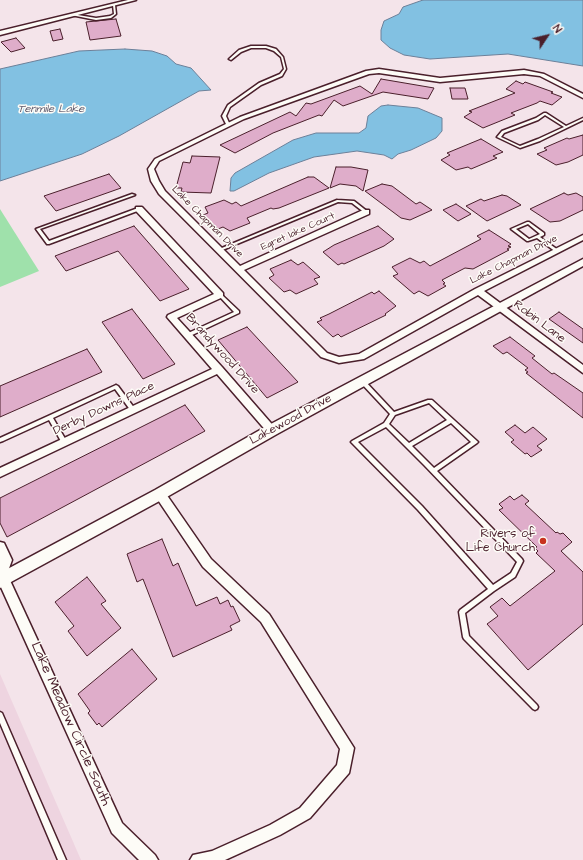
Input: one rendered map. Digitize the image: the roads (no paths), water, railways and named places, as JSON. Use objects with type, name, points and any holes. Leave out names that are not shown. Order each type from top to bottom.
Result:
[{"type":"street","points":[[0,33],[134,0]]},
{"type":"street","name":"Lake Chapman Drive","points":[[583,96],[542,75],[524,72],[440,80],[380,71],[368,72],[257,112],[157,160],[151,169],[155,181],[162,192],[238,270],[324,355],[339,360],[361,357],[478,291],[583,237]]},
{"type":"street","points":[[139,209],[220,295]]},
{"type":"street","name":"Egret lake Court","points":[[238,270],[366,212]]},
{"type":"street","name":"Lakewood Drive","points":[[1,577],[160,494],[272,430],[583,262]]},
{"type":"street","name":"Robin Lane","points":[[478,291],[583,370]]},
{"type":"street","name":"Brandywood Drive","points":[[220,295],[171,317],[272,430]]},
{"type":"street","name":"Derby Downs Place","points":[[0,473],[219,369]]},
{"type":"street","points":[[160,494],[207,563],[264,618],[347,748],[344,768],[305,813],[275,830],[212,858],[198,860]]},
{"type":"street","points":[[0,547],[6,560],[1,577]]},
{"type":"street","name":"Lake Meadow Circle South","points":[[1,577],[117,828],[150,860]]},
{"type":"lane","points":[[72,15],[96,19],[111,17],[115,14],[114,5]]},
{"type":"lane","points":[[228,125],[224,116],[230,106],[260,84],[281,75],[285,69],[282,57],[275,50],[266,47],[251,47],[240,51],[230,59]]},
{"type":"lane","points":[[566,126],[545,114],[537,120],[503,132],[499,137],[520,147],[566,126],[583,118]]},
{"type":"lane","points":[[133,195],[38,229],[48,243],[139,209]]},
{"type":"lane","points":[[219,250],[338,201],[353,202],[366,212]]},
{"type":"lane","points":[[528,223],[543,234],[537,237],[529,240],[513,228],[528,223]]},
{"type":"lane","points":[[537,237],[557,251]]},
{"type":"lane","points":[[188,335],[237,312],[220,295]]},
{"type":"lane","points":[[362,381],[393,414]]},
{"type":"lane","points":[[1,440],[116,387],[133,410]]},
{"type":"lane","points":[[434,471],[475,442],[430,401],[393,414],[386,424],[354,442],[420,508],[492,588]]},
{"type":"lane","points":[[50,417],[64,442]]},
{"type":"lane","points":[[408,446],[451,420]]},
{"type":"lane","points":[[386,424],[434,471],[520,561],[513,575],[492,588],[462,612],[466,637],[535,707]]},
{"type":"lane","points":[[0,715],[62,860]]},
{"type":"water","points":[[423,0],[583,0],[583,66],[508,54],[430,59],[404,55],[390,48],[381,40],[381,30],[384,21],[399,14],[403,7]]},
{"type":"water","name":"Tenmile Lake","points":[[125,49],[152,51],[167,56],[176,64],[191,68],[211,90],[199,91],[119,136],[82,154],[0,181],[0,69],[79,51]]},
{"type":"water","points":[[388,105],[418,108],[442,118],[442,131],[436,138],[411,150],[398,154],[392,159],[384,155],[357,151],[314,157],[269,173],[234,191],[230,191],[231,178],[235,173],[293,140],[316,133],[359,133],[366,128],[368,116],[381,106]]},
{"type":"place","name":"Rivers of Life Church","points":[[543,541]]}]
